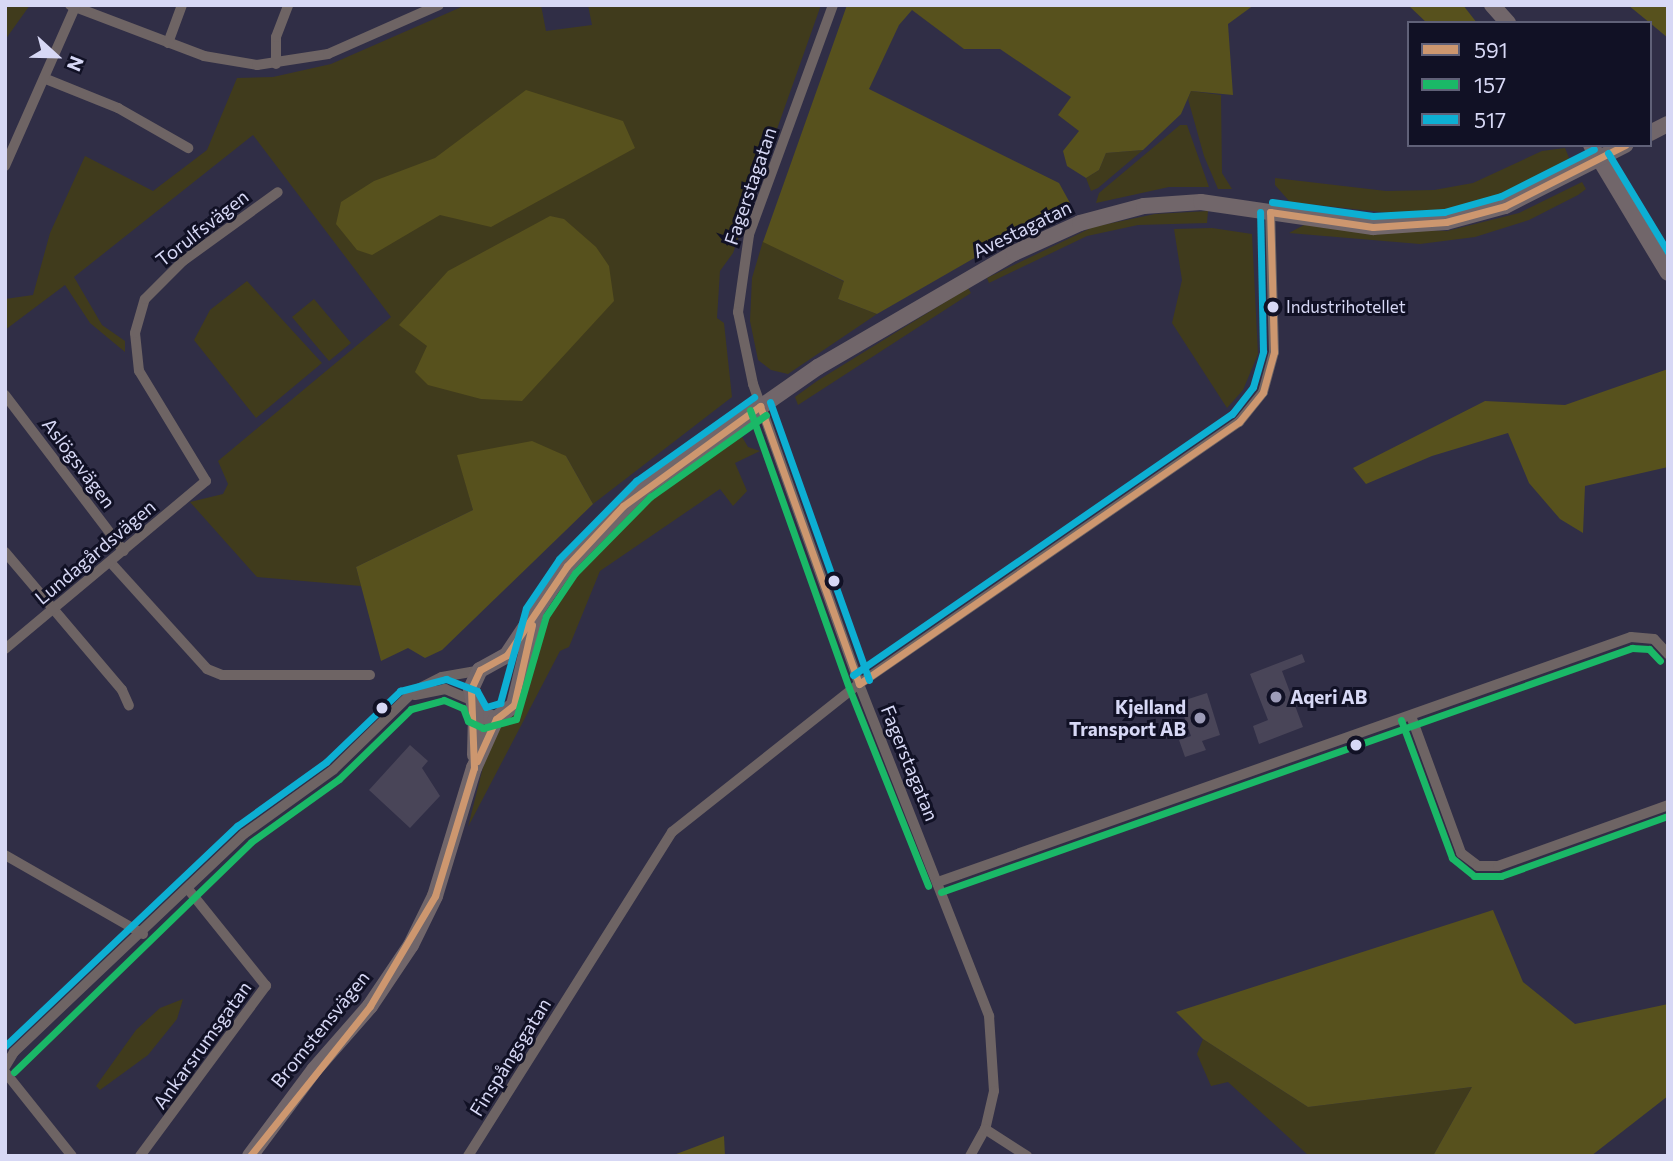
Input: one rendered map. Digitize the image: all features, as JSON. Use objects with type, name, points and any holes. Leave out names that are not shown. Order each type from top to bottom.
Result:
[{"type":"street","points":[[168,43],[181,5]]},
{"type":"street","points":[[275,64],[276,37],[288,5]]},
{"type":"street","points":[[405,5],[410,18]]},
{"type":"street","points":[[5,166],[46,79],[74,6],[168,43],[231,63],[275,64],[328,54],[439,5]]},
{"type":"street","name":"Fagerstagatan","points":[[833,5],[741,270],[743,346],[760,406],[859,684],[989,1016],[993,1091],[985,1129],[970,1156]]},
{"type":"street","points":[[1492,5],[1506,21]]},
{"type":"street","points":[[46,79],[118,108],[188,148]]},
{"type":"street","points":[[1652,131],[1668,124]]},
{"type":"street","name":"Avestagatan","points":[[474,707],[488,667],[536,612],[567,566],[623,506],[760,406],[1014,253],[1080,223],[1144,206],[1201,202],[1373,226],[1446,222],[1505,206],[1595,152],[1616,147]]},
{"type":"street","points":[[1595,152],[1668,273]]},
{"type":"street","name":"Torulfsvägen","points":[[206,481],[139,371],[135,333],[145,299],[183,261],[278,192]]},
{"type":"street","name":"Finspångsgatan","points":[[468,1156],[672,832],[859,684],[1238,422],[1264,392],[1274,352],[1270,212]]},
{"type":"street","name":"Aslögsvägen","points":[[5,395],[124,551]]},
{"type":"street","name":"Lundagårdsvägen","points":[[5,649],[206,481]]},
{"type":"street","points":[[5,552],[122,690],[129,706]]},
{"type":"street","points":[[111,563],[207,669],[222,675],[370,675]]},
{"type":"street","name":"Avestagatan","points":[[496,719],[514,705],[536,612]]},
{"type":"street","points":[[938,882],[1631,637],[1654,639],[1668,654]]},
{"type":"street","points":[[5,1067],[14,1052],[143,934],[243,834],[333,770],[406,700],[442,677],[488,667],[520,682]]},
{"type":"street","points":[[406,700],[445,689],[496,719]]},
{"type":"street","name":"Bromstensvägen","points":[[474,707],[474,768]]},
{"type":"street","points":[[1411,716],[1461,853],[1478,866],[1498,866],[1668,805]]},
{"type":"street","name":"Bromstensvägen","points":[[250,1156],[370,1006],[411,944],[454,845],[474,768],[496,719]]},
{"type":"street","points":[[5,855],[143,934]]},
{"type":"street","name":"Ankarsrumsgatan","points":[[140,1156],[266,986],[187,890]]},
{"type":"street","points":[[5,1072],[72,1156]]},
{"type":"street","points":[[985,1129],[1027,1156]]},
{"type":"shaded area","points":[[5,5],[30,5],[5,40]]},
{"type":"shaded area","points":[[466,5],[541,5],[546,31],[592,25],[588,5],[821,5],[733,253],[720,271],[717,318],[724,323],[732,397],[593,504],[566,456],[458,455],[473,510],[356,567],[361,586],[257,577],[190,502],[223,494],[228,484],[218,461],[391,317],[253,135],[74,277],[102,325],[125,341],[125,352],[90,323],[65,285],[5,330],[5,299],[33,295],[50,233],[85,156],[153,191],[207,150],[237,78],[273,77],[331,64]]},
{"type":"shaded area","points":[[847,5],[1254,5],[1228,24],[1233,95],[1191,91],[1181,114],[1143,150],[1106,153],[1099,170],[1086,178],[1067,166],[1063,151],[1079,131],[1058,115],[1071,97],[1000,49],[964,49],[912,10],[899,25],[869,89],[1059,183],[1070,203],[877,314],[838,299],[844,281],[763,242]]},
{"type":"shaded area","points":[[1408,5],[1463,5],[1475,21],[1425,21]]},
{"type":"shaded area","points":[[1628,5],[1668,5],[1668,38],[1652,25],[1652,21],[1648,21]]},
{"type":"shaded area","points":[[526,90],[623,121],[635,148],[491,227],[440,215],[372,255],[357,250],[336,224],[341,202],[374,181],[435,158]]},
{"type":"shaded area","points":[[1191,91],[1221,95],[1222,173],[1232,189],[1218,189],[1204,156],[1188,99]]},
{"type":"shaded area","points":[[1180,125],[1187,125],[1209,187],[1169,187],[1096,203],[1099,193]]},
{"type":"shaded area","points":[[1565,148],[1570,160],[1509,194],[1466,209],[1399,214],[1290,202],[1275,185],[1275,178],[1386,191],[1434,190],[1473,183],[1542,151]]},
{"type":"shaded area","points":[[1143,150],[1091,191],[1086,178],[1099,170],[1106,153]]},
{"type":"shaded area","points":[[1582,182],[1586,189],[1578,195],[1529,220],[1475,237],[1420,244],[1289,233],[1304,225],[1447,231],[1519,213]]},
{"type":"shaded area","points":[[1208,211],[1207,223],[1138,225],[1087,236],[989,283],[987,278],[1093,227],[1155,214]]},
{"type":"shaded area","points":[[550,216],[564,219],[596,247],[609,266],[614,301],[522,401],[481,399],[428,385],[415,372],[427,346],[399,325],[448,271]]},
{"type":"shaded area","points":[[1212,228],[1252,234],[1258,354],[1243,390],[1227,408],[1172,323],[1182,280],[1174,229]]},
{"type":"shaded area","points":[[763,241],[845,282],[838,299],[877,314],[788,374],[771,370],[758,360],[750,321],[752,278]]},
{"type":"shaded area","points":[[247,281],[322,363],[256,418],[194,340],[210,310]]},
{"type":"shaded area","points":[[968,288],[971,293],[798,405],[795,397],[817,381]]},
{"type":"shaded area","points":[[314,299],[351,343],[329,361],[292,317]]},
{"type":"shaded area","points":[[1668,369],[1668,467],[1585,486],[1583,533],[1560,519],[1529,483],[1508,433],[1432,456],[1366,484],[1353,468],[1485,401],[1565,405]]},
{"type":"shaded area","points":[[741,435],[748,447],[760,451],[735,463],[747,491],[733,506],[720,489],[600,571],[569,647],[560,651],[468,827],[491,735],[516,713],[530,648],[565,580],[650,493]]},
{"type":"shaded area","points":[[532,441],[566,456],[593,504],[442,650],[425,658],[408,648],[381,661],[356,567],[473,510],[457,455]]},
{"type":"shaded area","points":[[1493,910],[1523,982],[1575,1024],[1668,1004],[1668,1096],[1591,1156],[1433,1156],[1472,1087],[1308,1107],[1203,1039],[1176,1012]]},
{"type":"shaded area","points":[[183,999],[177,1019],[148,1055],[100,1090],[96,1086],[136,1030],[160,1008]]},
{"type":"shaded area","points":[[1203,1039],[1308,1107],[1472,1087],[1433,1156],[1309,1156],[1228,1082],[1211,1086],[1197,1054]]},
{"type":"shaded area","points":[[724,1136],[725,1156],[671,1156]]},
{"type":"building","name":"Aqeri AB","points":[[1302,654],[1305,662],[1282,671],[1303,727],[1259,744],[1253,726],[1268,720],[1250,674]]},
{"type":"building","name":"Kjelland Transport AB","points":[[1207,693],[1220,735],[1202,741],[1206,750],[1185,757],[1179,740],[1191,736],[1179,702]]},
{"type":"building","points":[[410,745],[428,761],[422,768],[440,796],[410,828],[369,790]]},
{"type":"transit line","name":"591","points":[[1270,212],[1373,227],[1446,222],[1505,206],[1621,147]]},
{"type":"transit line","name":"517","points":[[1272,202],[1373,216],[1444,212],[1501,196],[1594,149]]},
{"type":"transit line","name":"517","points":[[1608,153],[1668,252]]},
{"type":"transit line","name":"517","points":[[853,675],[1232,414],[1253,387],[1263,351],[1260,212]]},
{"type":"transit line","name":"591","points":[[859,684],[1239,422],[1263,392],[1274,352],[1270,212]]},
{"type":"transit line","name":"517","points":[[5,1046],[237,826],[326,762],[400,691],[446,679],[477,691],[486,707],[500,703],[526,608],[559,559],[636,481],[754,397]]},
{"type":"transit line","name":"517","points":[[770,402],[869,680]]},
{"type":"transit line","name":"591","points":[[760,406],[859,684]]},
{"type":"transit line","name":"591","points":[[250,1156],[370,1006],[435,896],[474,768],[471,689],[480,670],[507,655],[567,566],[623,506],[760,406]]},
{"type":"transit line","name":"157","points":[[750,410],[849,688],[928,886]]},
{"type":"transit line","name":"157","points":[[14,1072],[251,842],[339,779],[411,709],[444,700],[463,708],[468,721],[483,728],[516,719],[546,616],[575,573],[650,497],[766,415]]},
{"type":"transit line","name":"591","points":[[477,761],[496,719],[514,705],[532,625]]},
{"type":"transit line","name":"157","points":[[941,892],[1632,648],[1649,649],[1660,661]]},
{"type":"transit line","name":"157","points":[[1401,720],[1452,858],[1474,876],[1501,876],[1668,816]]},
{"type":"place","name":"Industrihotellet","points":[[1273,307]]},
{"type":"place","name":"Aqeri AB","points":[[1276,697]]},
{"type":"place","name":"Kjelland Transport AB","points":[[1200,718]]}]
